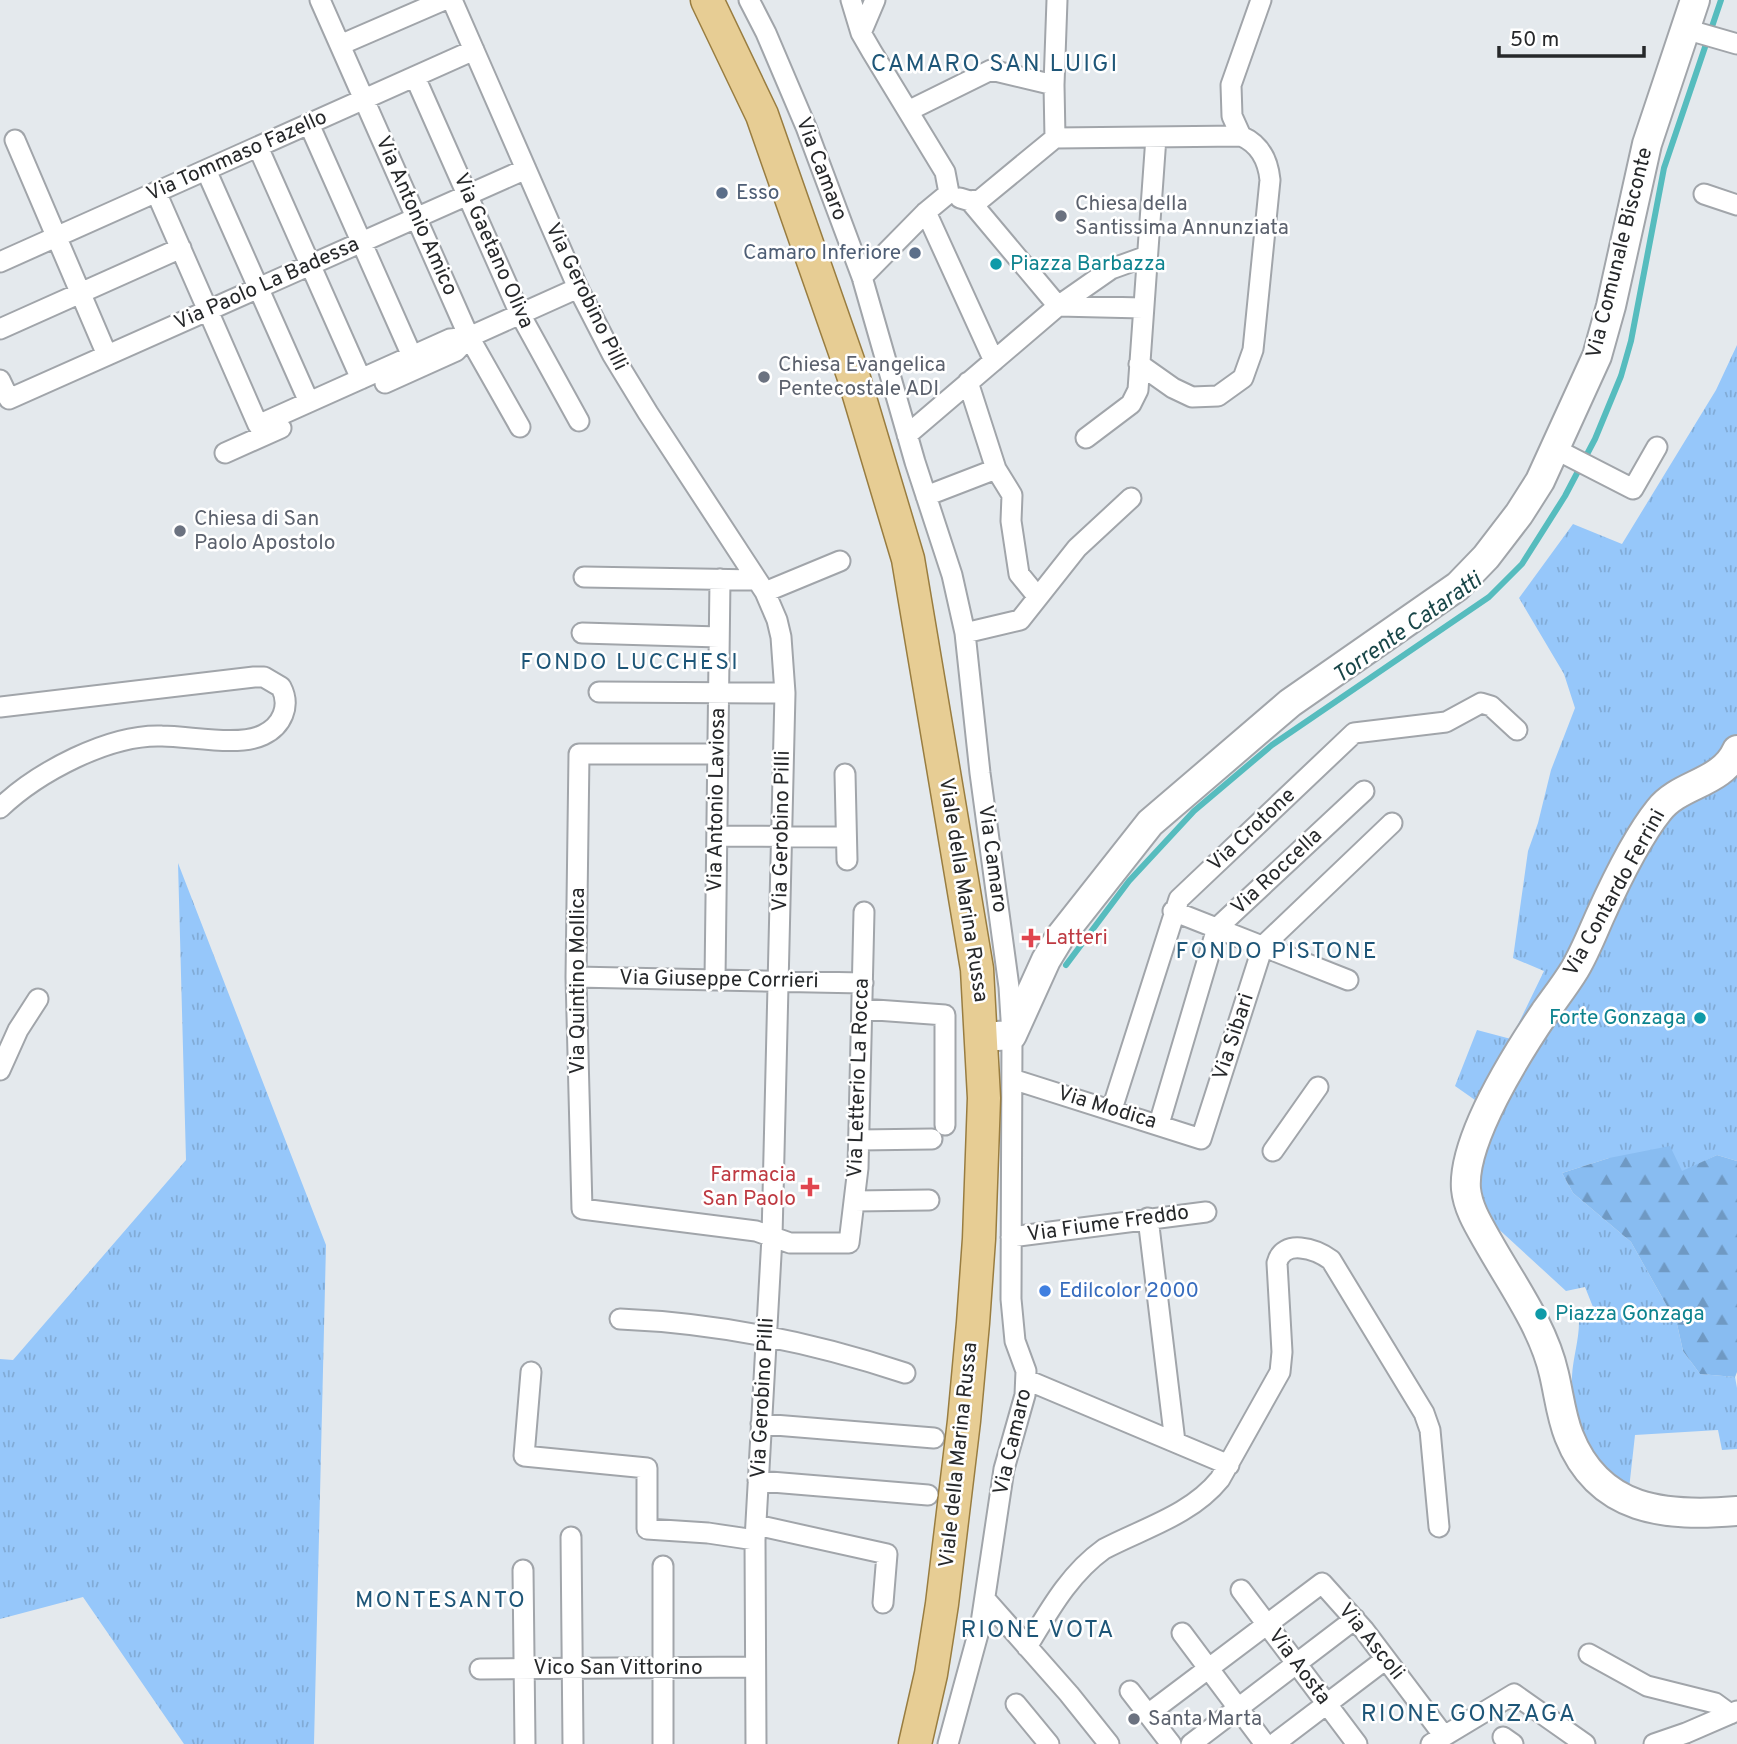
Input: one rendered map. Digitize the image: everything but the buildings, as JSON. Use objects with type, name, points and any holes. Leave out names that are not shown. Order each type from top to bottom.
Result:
[{"type":"main road","name":"Viale della Marina Russa","points":[[690,0],[737,64]]},
{"type":"main road","name":"Viale della Marina Russa","points":[[707,0],[762,116],[853,375],[908,559],[972,928],[980,991],[997,1036],[983,1134],[969,1376],[941,1615],[915,1744]]},
{"type":"street","name":"Via Antonio Amico","points":[[320,0],[469,337],[520,427]]},
{"type":"street","points":[[340,45],[444,0]]},
{"type":"street","name":"Via Gerobino Pilli","points":[[452,0],[578,288],[612,354],[761,586],[777,620],[781,637],[785,693],[779,981],[772,1237],[755,1533],[755,1744]]},
{"type":"street","name":"Via Camaro","points":[[748,0],[770,43],[806,127],[862,277],[907,435],[952,575],[965,633],[980,773],[1007,965],[997,1036],[1012,1079],[1010,1274],[1014,1332],[1027,1380],[1004,1469],[986,1600],[948,1744]]},
{"type":"street","points":[[851,0],[862,33],[945,172],[949,193]]},
{"type":"street","points":[[862,33],[875,0]]},
{"type":"street","points":[[1055,138],[1057,0]]},
{"type":"street","points":[[1241,136],[1232,116],[1231,85],[1261,0]]},
{"type":"street","name":"Via Comunale Bisconte","points":[[997,1036],[1059,937],[1141,833],[1161,812],[1290,703],[1468,578],[1519,514],[1562,453],[1603,338],[1647,144],[1692,31],[1695,0]]},
{"type":"street","points":[[1692,31],[1729,42]]},
{"type":"street","name":"Via Tommaso Fazello","points":[[0,262],[474,50]]},
{"type":"street","points":[[908,111],[991,70],[1054,85]]},
{"type":"street","name":"Via Gaetano Oliva","points":[[415,77],[520,314],[579,421]]},
{"type":"street","points":[[309,124],[412,356]]},
{"type":"street","points":[[1086,438],[1131,404],[1138,390],[1156,136]]},
{"type":"street","points":[[970,201],[981,199],[1055,138],[1241,136],[1251,140],[1261,150],[1269,168],[1270,180],[1254,350],[1243,378],[1225,393],[1203,398],[1185,395],[1139,364]]},
{"type":"street","points":[[15,140],[107,355]]},
{"type":"street","points":[[258,147],[361,379]]},
{"type":"street","name":"Via Paolo La Badessa","points":[[0,380],[9,399],[526,169]]},
{"type":"street","points":[[206,170],[309,402]]},
{"type":"street","points":[[156,192],[258,425],[450,339],[469,337],[578,288]]},
{"type":"street","points":[[862,277],[926,212],[949,193]]},
{"type":"street","points":[[949,193],[970,201],[1058,306],[1143,307]]},
{"type":"street","points":[[1704,194],[1737,205]]},
{"type":"street","points":[[926,212],[994,361]]},
{"type":"street","points":[[0,329],[181,248]]},
{"type":"street","points":[[907,435],[1058,306],[1111,270],[1147,256]]},
{"type":"street","points":[[225,453],[456,351],[469,337]]},
{"type":"street","points":[[968,382],[996,469],[1012,495],[1011,521],[1020,574],[1037,596]]},
{"type":"street","points":[[1562,453],[1633,489],[1657,447]]},
{"type":"street","points":[[926,496],[996,469]]},
{"type":"street","points":[[965,633],[1020,620],[1077,548],[1131,498]]},
{"type":"street","points":[[584,577],[720,579],[761,586],[841,561]]},
{"type":"street","name":"Via Antonio Laviosa","points":[[715,980],[720,579]]},
{"type":"street","points":[[582,633],[719,638]]},
{"type":"street","points":[[0,707],[254,677],[264,677],[281,687],[286,703],[280,722],[264,735],[241,740],[161,736],[126,738],[36,779],[0,808]]},
{"type":"street","points":[[599,692],[785,693]]},
{"type":"street","name":"Via Crotone","points":[[1112,1109],[1179,899],[1354,733],[1446,722],[1481,703],[1491,706],[1517,730]]},
{"type":"street","name":"Via Contardo Ferrini","points":[[1737,750],[1719,772],[1666,802],[1657,811],[1620,875],[1575,970],[1527,1041],[1492,1103],[1475,1139],[1466,1186],[1474,1215],[1542,1339],[1553,1370],[1564,1421],[1576,1451],[1596,1477],[1620,1498],[1647,1508],[1679,1514],[1737,1511]]},
{"type":"street","name":"Via Quintino Mollica","points":[[718,754],[579,754],[576,977],[582,1209],[756,1231],[772,1237]]},
{"type":"street","points":[[845,774],[847,860]]},
{"type":"street","name":"Via Roccella","points":[[1158,1124],[1217,928],[1364,791]]},
{"type":"street","name":"Via Sibari","points":[[1201,1139],[1263,946],[1392,823]]},
{"type":"street","points":[[717,836],[846,837]]},
{"type":"street","points":[[1173,911],[1348,980]]},
{"type":"street","name":"Via Letterio La Rocca","points":[[772,1237],[790,1243],[849,1243],[859,1140],[864,912]]},
{"type":"street","points":[[1007,965],[1028,970],[1046,960]]},
{"type":"street","name":"Via Giuseppe Corrieri","points":[[576,977],[863,983]]},
{"type":"street","points":[[0,1070],[18,1030],[38,999]]},
{"type":"street","points":[[859,1140],[939,1132],[945,1015],[862,1009]]},
{"type":"street","name":"Via Modica","points":[[1012,1079],[1201,1139]]},
{"type":"street","points":[[1273,1151],[1318,1087]]},
{"type":"street","points":[[854,1201],[929,1200]]},
{"type":"street","name":"Via Fiume Freddo","points":[[1011,1237],[1206,1212]]},
{"type":"street","points":[[1148,1218],[1175,1442]]},
{"type":"street","points":[[1027,1647],[1059,1595],[1079,1569],[1104,1549],[1195,1503],[1209,1493],[1229,1465],[1280,1372],[1282,1352],[1279,1257],[1287,1249],[1309,1248],[1324,1254],[1337,1267],[1424,1413],[1430,1430],[1439,1527]]},
{"type":"street","points":[[620,1320],[709,1325],[766,1335],[840,1353],[905,1373]]},
{"type":"street","points":[[531,1372],[524,1456],[647,1468],[647,1529],[708,1534],[755,1533],[887,1553],[883,1604]]},
{"type":"street","points":[[1027,1380],[1229,1465]]},
{"type":"street","points":[[761,1424],[934,1438]]},
{"type":"street","points":[[758,1480],[928,1495]]},
{"type":"street","points":[[571,1537],[573,1744]]},
{"type":"street","points":[[663,1566],[663,1744]]},
{"type":"street","points":[[523,1570],[525,1744]]},
{"type":"street","name":"Via Ascoli","points":[[1266,1624],[1322,1583],[1386,1659],[1438,1740]]},
{"type":"street","name":"Via Aosta","points":[[1241,1590],[1357,1744]]},
{"type":"street","points":[[986,1600],[1109,1744]]},
{"type":"street","points":[[1191,1744],[1355,1619]]},
{"type":"street","points":[[1148,1714],[1266,1624]]},
{"type":"street","points":[[1182,1633],[1265,1744]]},
{"type":"street","points":[[1589,1654],[1647,1686],[1715,1703],[1733,1712]]},
{"type":"street","points":[[1273,1744],[1386,1659]]},
{"type":"street","name":"Vico San Vittorino","points":[[480,1669],[755,1667]]},
{"type":"street","points":[[1130,1691],[1171,1744]]},
{"type":"street","points":[[1438,1740],[1514,1694],[1585,1744]]},
{"type":"street","points":[[1016,1704],[1049,1744]]},
{"type":"street","points":[[1654,1744],[1733,1712]]},
{"type":"green space","points":[[1737,345],[1737,1161],[1717,1155],[1682,1172],[1609,1158],[1562,1173],[1573,1193],[1631,1242],[1677,1324],[1683,1351],[1700,1374],[1735,1377],[1737,1449],[1722,1450],[1718,1430],[1635,1435],[1629,1489],[1595,1453],[1575,1410],[1572,1376],[1579,1322],[1595,1312],[1585,1287],[1566,1291],[1493,1224],[1478,1194],[1477,1173],[1495,1114],[1455,1086],[1477,1030],[1511,1039],[1544,971],[1513,958],[1528,851],[1551,770],[1575,708],[1564,674],[1519,598],[1573,524],[1622,544],[1716,390]]},
{"type":"green space","points":[[178,863],[326,1245],[314,1744],[184,1744],[83,1597],[0,1619],[0,1359],[13,1360],[186,1160]]},
{"type":"green space","points":[[1670,1146],[1682,1171],[1717,1155],[1737,1161],[1735,1377],[1700,1374],[1683,1351],[1677,1324],[1631,1242],[1573,1193],[1562,1173],[1609,1158]]},
{"type":"waterway","name":"Torrente Cataratti","points":[[1066,965],[1129,881],[1194,811],[1272,745],[1489,597],[1522,564],[1565,496],[1595,439],[1621,376],[1631,341],[1664,168],[1721,0]]},
{"type":"place","name":"Esso","points":[[722,193]]},
{"type":"place","name":"Chiesa della Santissima Annunziata","points":[[1061,216]]},
{"type":"place","name":"Camaro Inferiore","points":[[915,253]]},
{"type":"place","name":"Piazza Barbazza","points":[[996,264]]},
{"type":"place","name":"Chiesa Evangelica Pentecostale ADI","points":[[764,377]]},
{"type":"place","name":"Chiesa di San Paolo Apostolo","points":[[180,531]]},
{"type":"place","name":"Latteri","points":[[1031,938]]},
{"type":"place","name":"Forte Gonzaga","points":[[1700,1018]]},
{"type":"place","name":"Farmacia San Paolo","points":[[810,1187]]},
{"type":"place","name":"Edilcolor 2000","points":[[1045,1291]]},
{"type":"place","name":"Piazza Gonzaga","points":[[1541,1314]]},
{"type":"place","name":"Santa Marta","points":[[1134,1719]]},
{"type":"district","name":"CAMARO SAN LUIGI","points":[[995,65]]},
{"type":"district","name":"FONDO LUCCHESI","points":[[630,663]]},
{"type":"district","name":"FONDO PISTONE","points":[[1277,952]]},
{"type":"district","name":"MONTESANTO","points":[[441,1601]]},
{"type":"district","name":"RIONE VOTA","points":[[1038,1631]]},
{"type":"district","name":"RIONE GONZAGA","points":[[1469,1715]]}]
